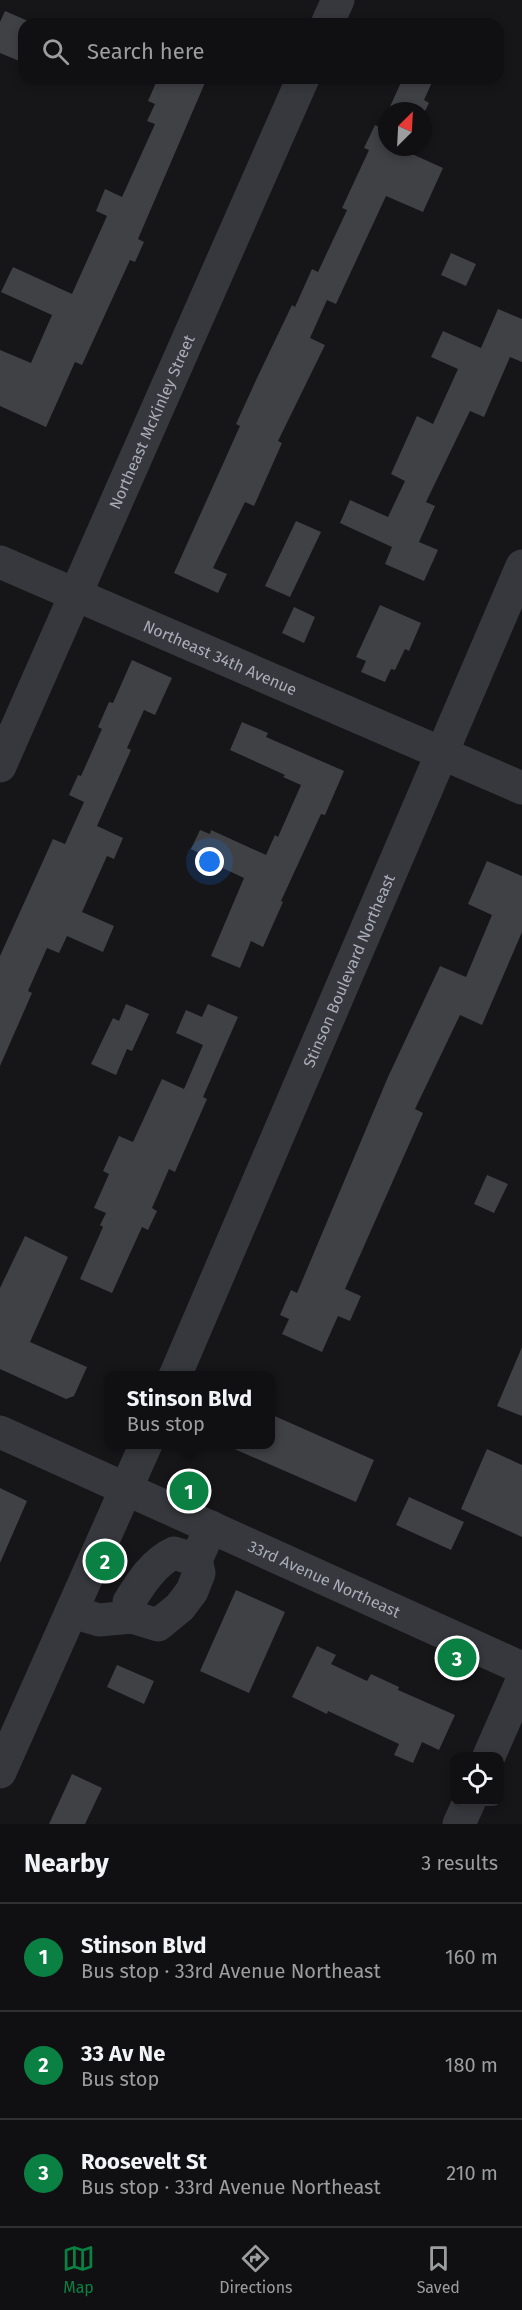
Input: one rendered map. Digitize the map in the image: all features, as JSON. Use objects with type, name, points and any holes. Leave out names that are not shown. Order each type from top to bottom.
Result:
[{"type":"street","points":[[330,18],[338,0]]},
{"type":"street","name":"Northeast McKinley Street","points":[[0,766],[300,84]]},
{"type":"street","name":"Northeast 34th Avenue","points":[[0,562],[522,788]]},
{"type":"street","name":"Stinson Boulevard Northeast","points":[[177,1371],[522,566]]},
{"type":"street","name":"33rd Avenue Northeast","points":[[0,1432],[522,1668]]},
{"type":"street","points":[[0,1772],[144,1449]]},
{"type":"street","points":[[72,1612],[99,1620],[132,1617],[158,1625],[180,1607],[192,1592],[199,1573],[196,1560],[211,1527]]},
{"type":"street","points":[[132,1617],[129,1602],[163,1558],[174,1553],[196,1560]]},
{"type":"street","points":[[491,1752],[522,1681]]},
{"type":"street","points":[[459,1824],[467,1806]]},
{"type":"building","points":[[5,11],[21,18],[18,18],[18,60],[0,53],[0,22]]},
{"type":"building","points":[[155,84],[204,84],[138,239],[144,242],[135,262],[130,260],[82,365],[75,362],[46,427],[0,406],[0,350],[31,363],[52,315],[1,292],[13,267],[72,294],[107,216],[96,211],[105,189],[122,197],[155,124],[147,121],[155,104],[148,101]]},
{"type":"building","points":[[400,84],[431,84],[424,100],[427,102],[392,102]]},
{"type":"building","points":[[375,125],[378,126],[378,156],[416,156],[443,168],[423,212],[386,196],[336,304],[327,300],[310,338],[325,345],[278,441],[282,443],[254,506],[245,502],[213,568],[227,574],[218,593],[174,573],[240,426],[236,424],[257,378],[292,305],[295,307],[312,269],[318,272],[347,210],[342,208],[369,150],[364,148]]},
{"type":"building","points":[[451,253],[476,264],[466,286],[441,275]]},
{"type":"building","points":[[498,309],[522,319],[522,362],[510,357],[484,417],[470,411],[426,502],[435,506],[419,542],[438,550],[424,581],[385,564],[392,547],[340,523],[350,500],[388,517],[405,481],[391,474],[417,416],[433,424],[458,369],[431,357],[443,331],[481,348]]},
{"type":"building","points":[[296,521],[321,532],[290,597],[265,586]]},
{"type":"building","points":[[380,605],[421,623],[409,651],[405,649],[395,670],[391,669],[385,682],[361,672],[366,661],[356,657]]},
{"type":"building","points":[[294,607],[315,617],[304,643],[282,633]]},
{"type":"building","points":[[132,660],[172,678],[155,715],[144,710],[127,748],[131,750],[97,826],[123,838],[114,859],[107,856],[82,912],[114,926],[103,952],[67,936],[59,953],[47,948],[28,991],[32,993],[0,1066],[0,956],[53,839],[65,844],[84,802],[69,795],[78,775],[81,776],[102,729],[98,727],[109,702],[113,703]]},
{"type":"building","points":[[242,722],[268,733],[266,737],[344,771],[325,815],[321,814],[281,901],[283,902],[263,947],[251,941],[240,968],[211,956],[244,878],[199,857],[201,854],[191,849],[200,830],[210,834],[211,830],[266,855],[275,835],[278,837],[301,785],[283,777],[285,775],[230,750]]},
{"type":"building","points":[[487,861],[522,876],[522,932],[482,1025],[460,1015],[415,1109],[423,1113],[345,1289],[361,1296],[350,1321],[338,1316],[322,1352],[282,1334],[289,1319],[280,1315],[291,1290],[297,1293],[388,1077],[440,966],[466,977],[492,915],[468,904]]},
{"type":"building","points":[[126,1004],[149,1014],[132,1051],[127,1049],[116,1075],[91,1064],[113,1018],[119,1021]]},
{"type":"building","points":[[208,1004],[238,1017],[203,1097],[207,1099],[175,1172],[169,1169],[152,1208],[157,1211],[148,1230],[142,1227],[112,1293],[80,1279],[103,1227],[100,1225],[106,1213],[94,1208],[109,1174],[103,1171],[119,1136],[133,1142],[162,1079],[184,1089],[203,1045],[176,1033],[186,1010],[202,1017]]},
{"type":"building","points":[[487,1175],[508,1184],[494,1213],[474,1204]]},
{"type":"building","points":[[25,1236],[68,1257],[30,1342],[87,1367],[74,1396],[66,1399],[0,1369],[0,1288]]},
{"type":"building","points":[[522,1347],[522,1416],[497,1406]]},
{"type":"building","points":[[275,1416],[374,1460],[356,1502],[234,1449],[275,1449]]},
{"type":"building","points":[[487,1449],[522,1465],[522,1537],[461,1509]]},
{"type":"building","points":[[0,1488],[27,1501],[0,1563]]},
{"type":"building","points":[[409,1497],[464,1522],[451,1550],[396,1525]]},
{"type":"building","points":[[236,1590],[285,1612],[249,1693],[200,1671]]},
{"type":"building","points":[[317,1646],[336,1655],[331,1664],[367,1681],[371,1674],[399,1687],[398,1690],[455,1715],[439,1750],[422,1742],[413,1763],[394,1755],[399,1744],[292,1697]]},
{"type":"building","points":[[117,1665],[154,1681],[144,1704],[107,1687]]},
{"type":"building","points":[[72,1774],[102,1788],[85,1824],[49,1824]]},
{"type":"place","name":"Stinson Blvd","points":[[189,1491]]},
{"type":"place","name":"33 Av Ne","points":[[105,1561]]},
{"type":"place","name":"Roosevelt St","points":[[457,1658]]}]
